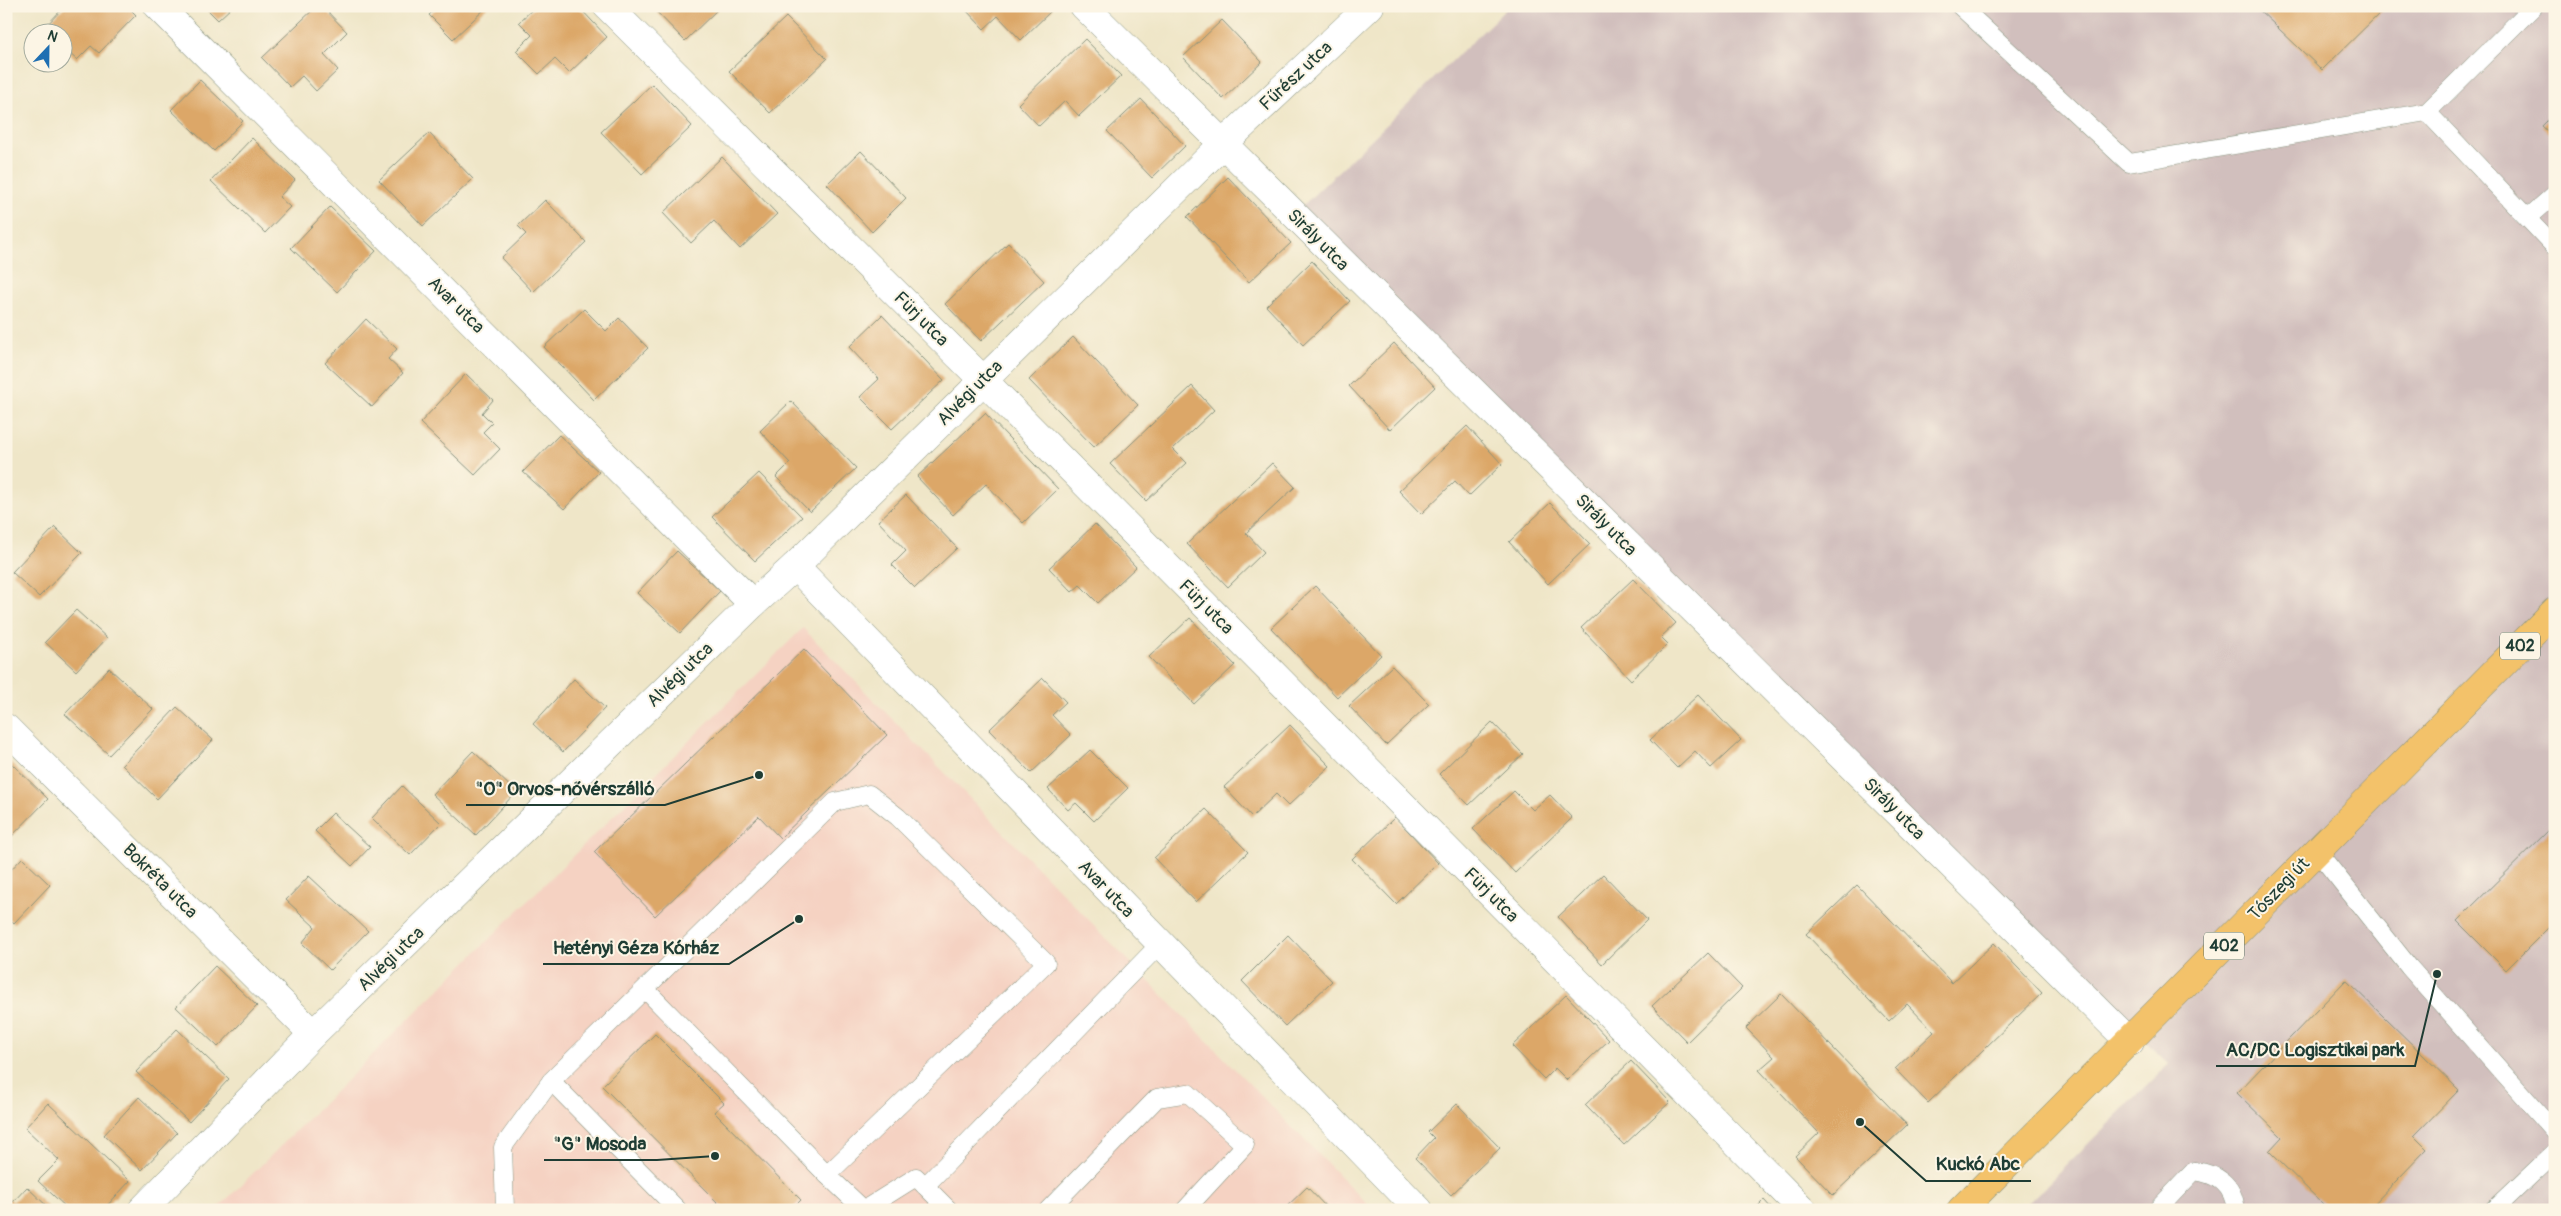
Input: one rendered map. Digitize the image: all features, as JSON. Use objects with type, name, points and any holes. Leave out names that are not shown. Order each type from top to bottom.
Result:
[{"type":"main road","name":"Tószegi út","points":[[1961,1210],[2130,1042],[2555,611]]},
{"type":"street","name":"Avar utca","points":[[158,6],[753,604]]},
{"type":"street","name":"Fürj utca","points":[[607,6],[982,380],[1803,1210]]},
{"type":"street","name":"Sirály utca","points":[[1084,6],[1222,145],[2130,1042]]},
{"type":"street","name":"Fűrész utca","points":[[1222,145],[1370,6]]},
{"type":"street","name":"Alvégi utca","points":[[142,1210],[313,1034],[753,604],[795,566],[1222,145]]},
{"type":"street","name":"Avar utca","points":[[795,566],[1419,1210]]},
{"type":"street","name":"Bokréta utca","points":[[6,728],[313,1034]]},
{"type":"lane","points":[[1960,6],[2129,163],[2427,112],[2534,6]]},
{"type":"lane","points":[[2427,112],[2555,247]]},
{"type":"lane","points":[[2528,218],[2555,194]]},
{"type":"lane","points":[[505,1210],[502,1147],[551,1081],[835,802],[869,794],[898,817],[1046,963],[827,1175]]},
{"type":"lane","points":[[2317,851],[2409,967],[2555,1132]]},
{"type":"lane","points":[[925,1186],[1160,944]]},
{"type":"lane","points":[[645,988],[827,1175],[864,1210],[916,1177],[950,1210]]},
{"type":"lane","points":[[551,1081],[678,1210]]},
{"type":"lane","points":[[1048,1210],[1157,1098],[1188,1093],[1245,1145],[1185,1210]]},
{"type":"lane","points":[[2494,1210],[2555,1152]]},
{"type":"lane","points":[[2157,1210],[2194,1171],[2211,1173],[2221,1179],[2230,1190],[2236,1210]]},
{"type":"shaded area","points":[[1509,6],[2555,6],[2555,1210],[2021,1210],[2169,1064],[1288,220]]},
{"type":"shaded area","points":[[803,628],[1373,1210],[216,1210]]},
{"type":"building","points":[[65,6],[127,6],[136,15],[99,53],[91,46],[77,60],[72,56],[72,22],[50,22]]},
{"type":"building","points":[[204,6],[233,6],[218,20]]},
{"type":"building","points":[[317,6],[322,6],[347,32],[324,55],[338,70],[316,91],[302,76],[290,87],[262,58]]},
{"type":"building","points":[[438,6],[488,6],[453,39],[429,15]]},
{"type":"building","points":[[536,6],[578,6],[607,37],[569,73],[555,59],[539,74],[516,51],[532,35],[519,22]]},
{"type":"building","points":[[651,6],[721,6],[685,41]]},
{"type":"building","points":[[965,6],[1050,6],[1053,9],[1021,40],[998,16],[984,29],[964,8]]},
{"type":"building","points":[[2255,6],[2387,6],[2322,70]]},
{"type":"building","points":[[786,17],[827,59],[770,113],[729,71]]},
{"type":"building","points":[[1222,20],[1262,62],[1223,99],[1183,57]]},
{"type":"building","points":[[1085,39],[1121,76],[1079,116],[1065,101],[1039,126],[1018,104]]},
{"type":"building","points":[[200,80],[243,121],[214,151],[171,110]]},
{"type":"building","points":[[652,84],[692,126],[642,174],[601,132]]},
{"type":"building","points":[[1141,99],[1185,146],[1152,178],[1107,131]]},
{"type":"building","points":[[2555,113],[2555,138],[2542,126]]},
{"type":"building","points":[[429,133],[473,179],[423,226],[379,180]]},
{"type":"building","points":[[252,138],[295,180],[279,197],[290,207],[265,233],[211,181]]},
{"type":"building","points":[[861,151],[906,198],[872,232],[827,184]]},
{"type":"building","points":[[722,157],[777,214],[740,249],[714,221],[691,243],[663,213]]},
{"type":"building","points":[[1228,177],[1291,243],[1249,282],[1187,217]]},
{"type":"building","points":[[545,200],[586,242],[533,292],[501,258],[526,234],[518,226]]},
{"type":"building","points":[[330,207],[376,251],[337,292],[291,248]]},
{"type":"building","points":[[1008,243],[1044,281],[981,341],[945,304]]},
{"type":"building","points":[[1312,261],[1350,301],[1303,345],[1266,306]]},
{"type":"building","points":[[584,309],[606,331],[619,318],[648,348],[594,400],[544,347]]},
{"type":"building","points":[[882,315],[944,380],[892,429],[860,397],[879,379],[849,347]]},
{"type":"building","points":[[366,319],[397,349],[388,359],[403,373],[372,407],[325,363]]},
{"type":"building","points":[[1073,337],[1138,405],[1094,447],[1029,380]]},
{"type":"building","points":[[1394,343],[1435,387],[1390,430],[1349,386]]},
{"type":"building","points":[[466,374],[493,400],[482,413],[492,423],[483,432],[500,449],[475,475],[420,423]]},
{"type":"building","points":[[1192,386],[1214,410],[1173,449],[1187,463],[1146,501],[1110,464]]},
{"type":"building","points":[[791,401],[856,468],[810,512],[776,477],[790,463],[760,431]]},
{"type":"building","points":[[985,413],[1058,489],[1023,523],[986,484],[953,515],[917,477]]},
{"type":"building","points":[[1467,426],[1502,464],[1469,496],[1455,481],[1421,514],[1399,491]]},
{"type":"building","points":[[559,435],[599,472],[564,509],[523,472]]},
{"type":"building","points":[[1272,463],[1295,487],[1246,533],[1264,552],[1228,587],[1187,544]]},
{"type":"building","points":[[759,473],[802,517],[755,561],[712,517]]},
{"type":"building","points":[[906,495],[957,548],[915,588],[892,565],[906,551],[878,521]]},
{"type":"building","points":[[1550,503],[1590,544],[1548,584],[1509,542]]},
{"type":"building","points":[[1095,524],[1136,567],[1098,603],[1080,585],[1072,592],[1049,568]]},
{"type":"building","points":[[55,527],[82,553],[39,597],[12,572]]},
{"type":"building","points":[[677,551],[720,591],[680,633],[637,593]]},
{"type":"building","points":[[1633,579],[1676,623],[1661,637],[1668,644],[1631,680],[1581,628]]},
{"type":"building","points":[[1315,586],[1381,655],[1337,697],[1271,628]]},
{"type":"building","points":[[76,610],[107,638],[76,671],[45,642]]},
{"type":"building","points":[[1190,618],[1235,665],[1194,704],[1149,657]]},
{"type":"building","points":[[804,649],[887,735],[780,838],[759,816],[655,916],[594,852]]},
{"type":"building","points":[[1392,666],[1429,704],[1386,745],[1349,706]]},
{"type":"building","points":[[109,668],[153,709],[109,755],[65,714]]},
{"type":"building","points":[[1043,678],[1066,702],[1052,715],[1071,735],[1031,773],[989,730]]},
{"type":"building","points":[[574,679],[605,708],[563,752],[533,724]]},
{"type":"building","points":[[1698,695],[1741,740],[1711,768],[1695,751],[1677,768],[1650,740]]},
{"type":"building","points":[[177,707],[213,740],[157,799],[122,765]]},
{"type":"building","points":[[1492,722],[1523,754],[1469,805],[1439,774]]},
{"type":"building","points":[[1290,725],[1330,766],[1288,806],[1276,794],[1252,817],[1224,787]]},
{"type":"building","points":[[1090,750],[1128,788],[1094,821],[1076,803],[1068,810],[1048,789]]},
{"type":"building","points":[[473,751],[516,792],[476,835],[432,794]]},
{"type":"building","points":[[10,762],[48,799],[6,842],[6,766]]},
{"type":"building","points":[[402,786],[441,823],[410,855],[372,818]]},
{"type":"building","points":[[1514,791],[1533,810],[1550,795],[1572,818],[1515,873],[1473,829]]},
{"type":"building","points":[[1206,809],[1248,852],[1196,902],[1154,858]]},
{"type":"building","points":[[333,813],[370,847],[352,866],[315,831]]},
{"type":"building","points":[[1395,817],[1438,863],[1396,904],[1352,859]]},
{"type":"building","points":[[2555,824],[2555,921],[2506,970],[2457,921]]},
{"type":"building","points":[[22,858],[50,885],[14,923],[6,916],[6,875]]},
{"type":"building","points":[[1603,874],[1647,920],[1602,964],[1558,917]]},
{"type":"building","points":[[309,876],[368,931],[330,970],[302,943],[315,927],[286,900]]},
{"type":"building","points":[[1857,885],[1952,983],[1994,943],[2042,993],[1928,1103],[1895,1069],[1934,1032],[1907,1004],[1889,1021],[1806,934]]},
{"type":"building","points":[[1288,935],[1332,981],[1285,1026],[1242,981]]},
{"type":"building","points":[[1708,953],[1742,988],[1687,1042],[1652,1006]]},
{"type":"building","points":[[215,966],[257,1006],[218,1047],[176,1007]]},
{"type":"building","points":[[2346,980],[2459,1090],[2414,1136],[2427,1149],[2368,1210],[2329,1210],[2269,1151],[2282,1137],[2237,1093]]},
{"type":"building","points":[[1781,994],[1907,1125],[1833,1195],[1795,1156],[1819,1133],[1759,1070],[1774,1057],[1746,1028]]},
{"type":"building","points":[[1566,995],[1609,1040],[1567,1080],[1555,1068],[1544,1079],[1512,1046]]},
{"type":"building","points":[[177,1029],[229,1079],[189,1122],[136,1072]]},
{"type":"building","points":[[655,1034],[724,1103],[714,1112],[801,1200],[791,1210],[725,1210],[602,1086]]},
{"type":"building","points":[[1631,1061],[1670,1102],[1624,1145],[1585,1105]]},
{"type":"building","points":[[139,1097],[177,1133],[142,1170],[104,1135]]},
{"type":"building","points":[[48,1103],[130,1181],[103,1210],[69,1210],[38,1181],[59,1160],[25,1128]]},
{"type":"building","points":[[1457,1104],[1500,1148],[1451,1195],[1415,1158],[1434,1138],[1428,1132]]},
{"type":"building","points":[[27,1187],[51,1210],[6,1210],[6,1196],[13,1202]]},
{"type":"building","points":[[1307,1187],[1329,1210],[1283,1210]]},
{"type":"building","points":[[1764,1200],[1773,1210],[1754,1210]]},
{"type":"place","name":"\"O\" Orvos-nővérszálló","points":[[759,775]]},
{"type":"place","name":"Hetényi Géza Kórház","points":[[799,919]]},
{"type":"place","name":"AC/DC Logisztikai park","points":[[2437,974]]},
{"type":"place","name":"Kuckó Abc","points":[[1860,1122]]},
{"type":"place","name":"\"G\" Mosoda","points":[[715,1156]]}]
